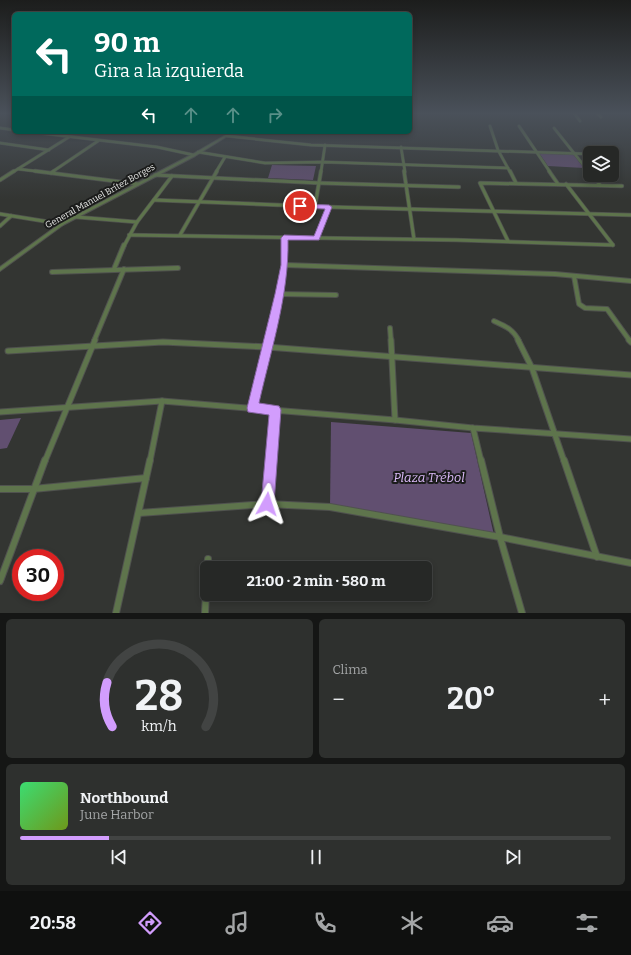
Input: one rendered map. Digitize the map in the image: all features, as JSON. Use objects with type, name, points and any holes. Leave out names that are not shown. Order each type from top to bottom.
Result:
[{"type":"street","points":[[0,180],[62,142]]},
{"type":"street","points":[[51,173],[96,142]]},
{"type":"street","points":[[112,142],[157,147],[194,155]]},
{"type":"street","name":"General Manuel Brítez Borges","points":[[0,269],[62,224],[217,142]]},
{"type":"street","points":[[288,142],[325,145],[583,154]]},
{"type":"street","points":[[495,142],[498,150],[516,183]]},
{"type":"street","points":[[529,142],[558,184]]},
{"type":"street","points":[[565,142],[583,164]]},
{"type":"street","points":[[0,143],[49,150]]},
{"type":"street","points":[[315,206],[325,145]]},
{"type":"street","points":[[401,147],[414,239]]},
{"type":"street","points":[[198,152],[265,163],[323,162],[508,168]]},
{"type":"street","points":[[180,235],[225,157]]},
{"type":"street","points":[[18,169],[138,184]]},
{"type":"street","points":[[155,175],[213,179],[460,187]]},
{"type":"street","points":[[114,269],[137,222],[172,176]]},
{"type":"street","points":[[508,241],[480,183],[622,186]]},
{"type":"street","points":[[129,236],[180,235],[284,238],[414,239],[613,245],[592,215],[566,184]]},
{"type":"street","points":[[154,200],[329,207],[631,215]]},
{"type":"street","points":[[317,238],[329,207]]},
{"type":"street","points":[[0,214],[62,224]]},
{"type":"street","points":[[0,226],[11,216]]},
{"type":"street","points":[[76,216],[137,222]]},
{"type":"street","points":[[252,408],[285,265],[284,238]]},
{"type":"street","points":[[285,265],[445,270],[574,276],[631,281]]},
{"type":"street","points":[[52,272],[178,268]]},
{"type":"street","points":[[0,581],[33,489],[94,345],[124,269]]},
{"type":"street","points":[[574,276],[580,305],[585,308],[607,310],[631,342]]},
{"type":"street","points":[[279,294],[336,295]]},
{"type":"street","points":[[494,320],[506,326],[515,333],[532,368],[597,557]]},
{"type":"street","points":[[390,328],[395,420]]},
{"type":"street","points":[[8,351],[163,342],[267,347],[392,358],[631,375]]},
{"type":"street","points":[[116,613],[162,402]]},
{"type":"street","points":[[0,412],[162,402],[252,408],[474,428],[631,439]]},
{"type":"street","points":[[267,504],[275,410]]},
{"type":"street","points":[[474,428],[500,537],[522,613]]},
{"type":"street","points":[[0,489],[33,489],[146,478]]},
{"type":"street","points":[[139,513],[267,504],[330,507],[500,537],[631,564]]},
{"type":"street","points":[[205,613],[206,601]]},
{"type":"green space","points":[[539,153],[574,155],[583,168],[548,166]]},
{"type":"green space","points":[[272,165],[316,166],[313,180],[268,178]]},
{"type":"green space","points":[[21,418],[7,448],[0,449],[0,420]]},
{"type":"green space","name":"Plaza Trébol","points":[[331,422],[471,433],[494,535],[330,508]]},
{"type":"route","points":[[267,504],[275,410],[252,408],[285,265],[284,238],[317,238],[329,207],[300,206]]}]
